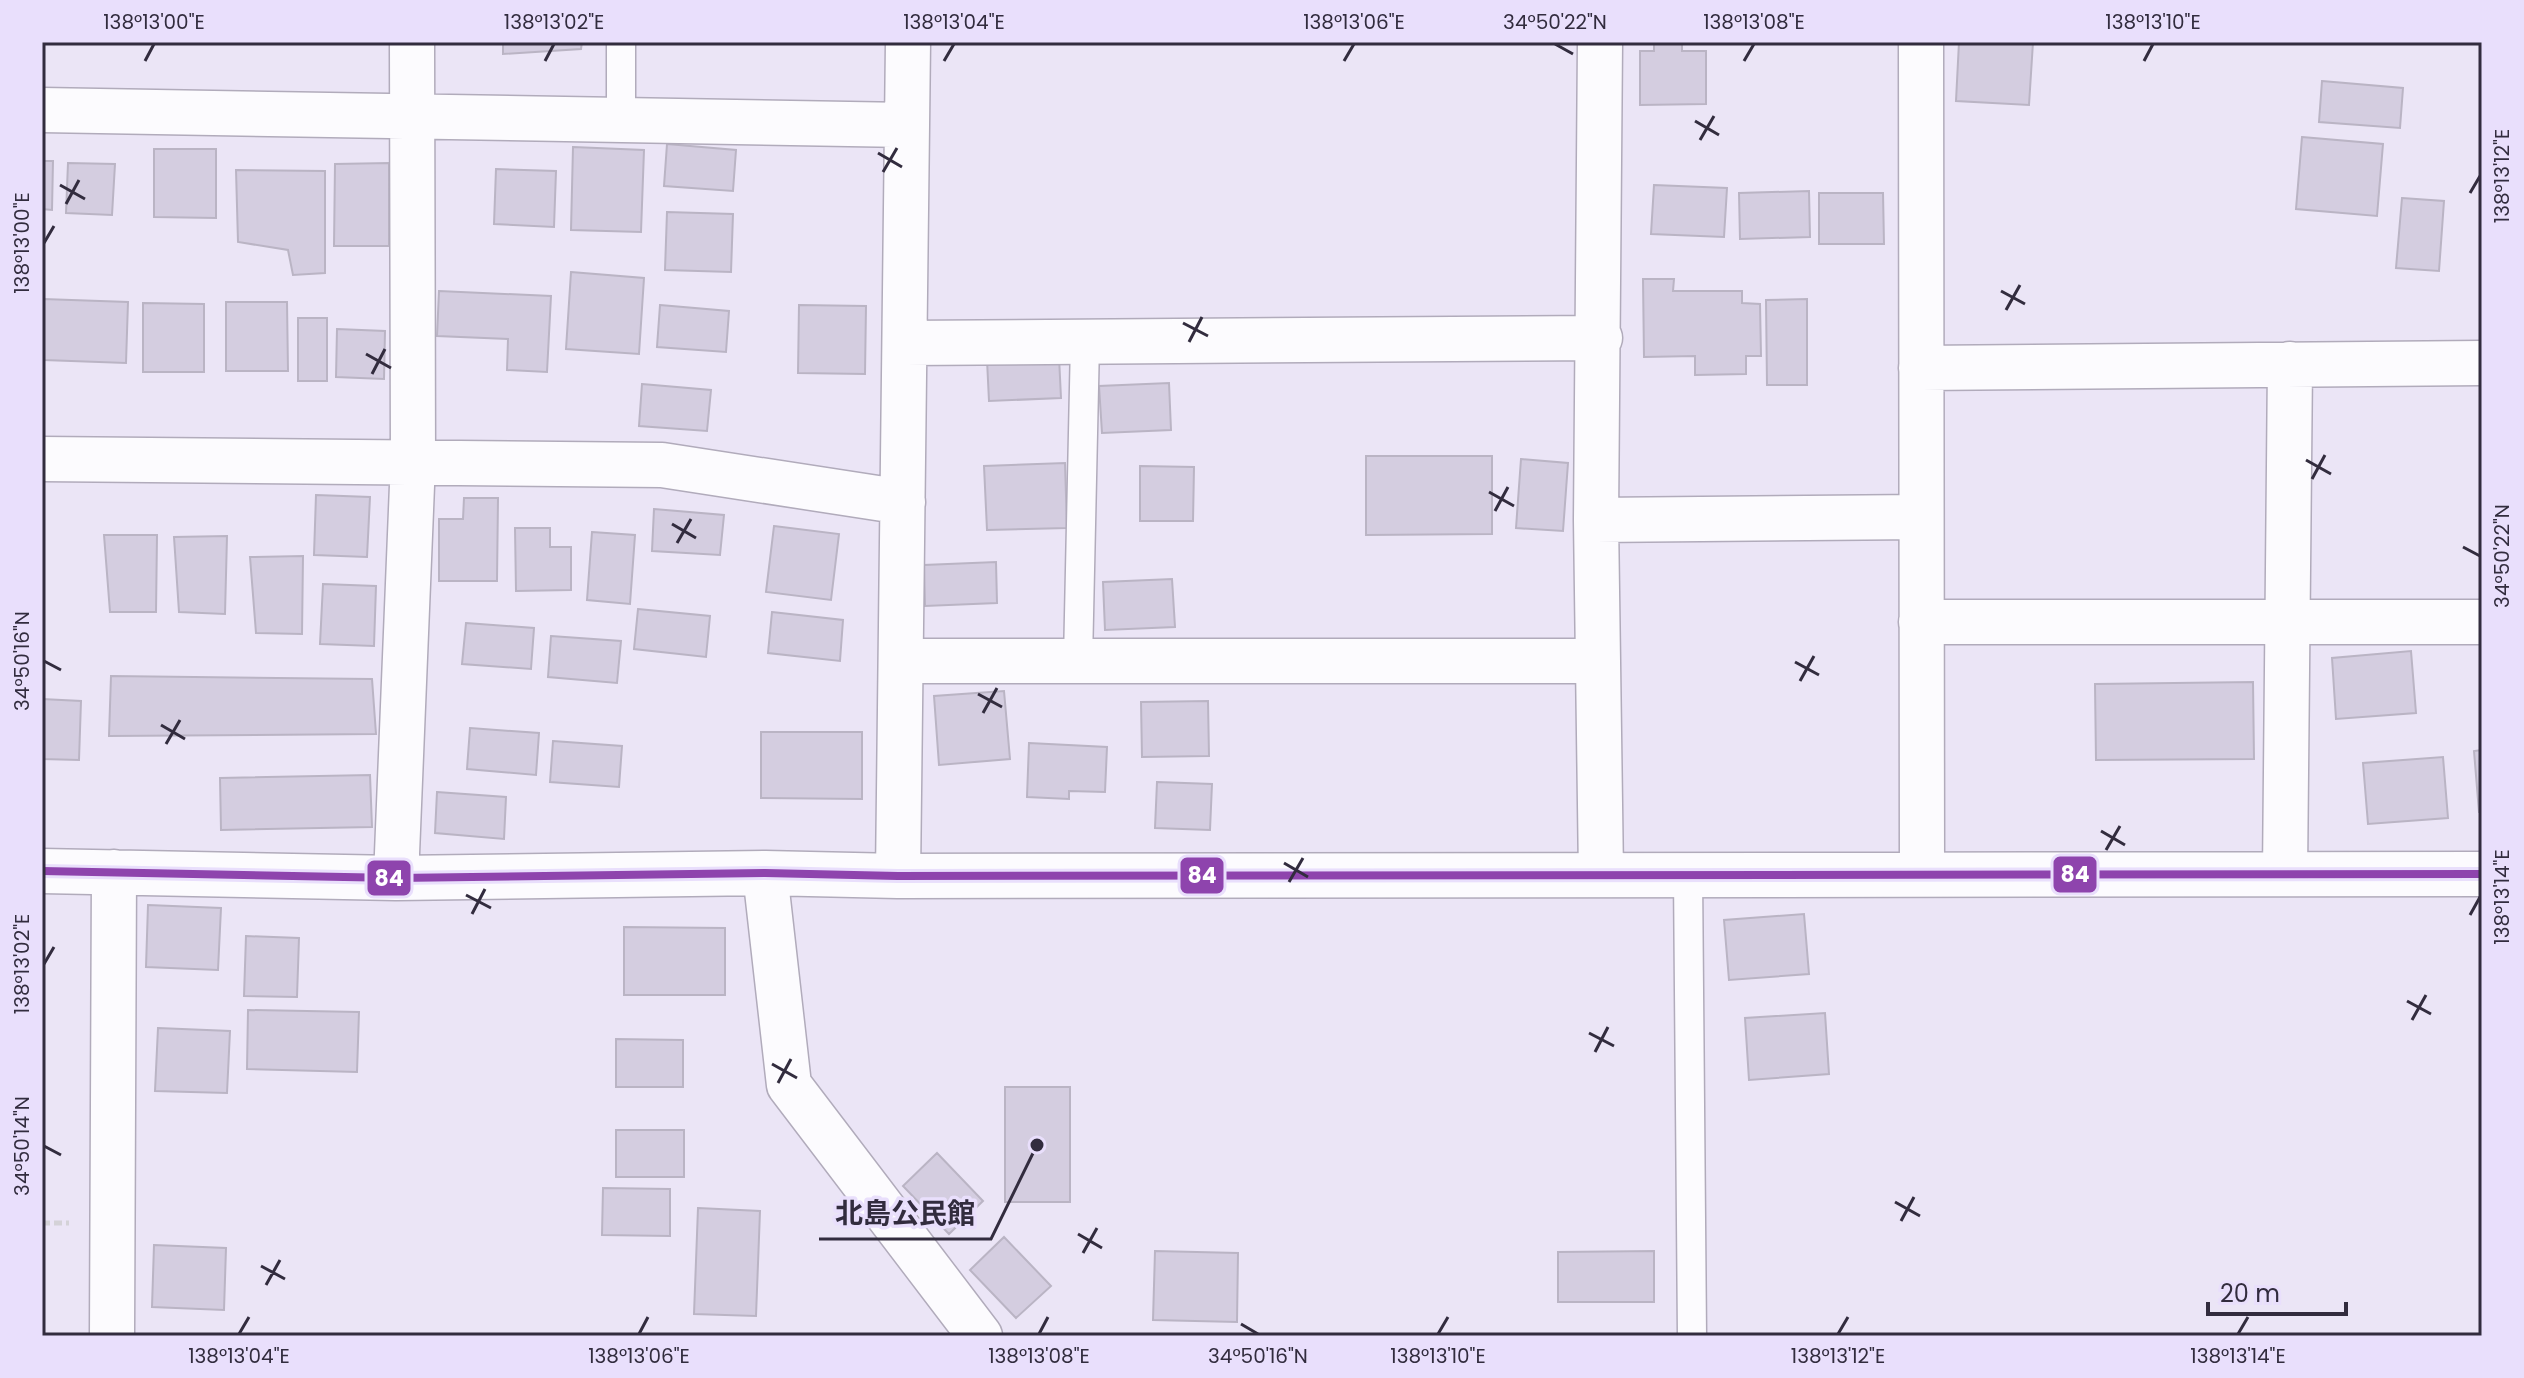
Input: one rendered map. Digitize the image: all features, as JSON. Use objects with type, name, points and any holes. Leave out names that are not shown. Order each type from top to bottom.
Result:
[{"type":"street","points":[[396,878],[413,461],[412,42]]},
{"type":"street","points":[[898,876],[908,42]]},
{"type":"street","points":[[1600,42],[1600,338],[1596,520],[1601,875]]},
{"type":"street","points":[[1921,42],[1922,873]]},
{"type":"street","points":[[42,110],[907,125]]},
{"type":"street","points":[[905,343],[1600,338]]},
{"type":"street","points":[[1921,368],[2482,363]]},
{"type":"street","points":[[2285,874],[2290,364]]},
{"type":"street","points":[[42,459],[662,465],[903,502]]},
{"type":"street","points":[[1596,520],[1921,517]]},
{"type":"street","points":[[1921,622],[2482,622]]},
{"type":"street","points":[[901,661],[1598,661]]},
{"type":"street","points":[[42,871],[396,878],[765,873],[898,876],[2482,874]]},
{"type":"street","points":[[112,1336],[114,872]]},
{"type":"street","points":[[765,873],[789,1085],[980,1336]]},
{"type":"lane","points":[[621,42],[621,119]]},
{"type":"lane","points":[[1078,661],[1085,342]]},
{"type":"lane","points":[[1688,875],[1692,1336]]},
{"type":"building","points":[[503,42],[582,42],[581,49],[503,54]]},
{"type":"building","points":[[1654,42],[1682,42],[1682,51],[1706,51],[1706,104],[1640,105],[1640,51],[1654,51]]},
{"type":"building","points":[[1959,42],[2033,42],[2029,105],[1956,101]]},
{"type":"building","points":[[2322,81],[2403,88],[2400,128],[2319,122]]},
{"type":"building","points":[[2302,137],[2383,144],[2377,216],[2296,209]]},
{"type":"building","points":[[667,144],[736,150],[733,191],[664,186]]},
{"type":"building","points":[[573,147],[644,150],[641,232],[571,230]]},
{"type":"building","points":[[154,149],[216,149],[216,218],[154,217]]},
{"type":"building","points":[[42,161],[53,161],[52,210],[42,209]]},
{"type":"building","points":[[68,163],[115,164],[112,215],[66,213]]},
{"type":"building","points":[[389,163],[389,246],[334,246],[335,164]]},
{"type":"building","points":[[496,169],[556,171],[554,227],[494,224]]},
{"type":"building","points":[[236,170],[325,171],[325,273],[293,275],[288,250],[238,242]]},
{"type":"building","points":[[1654,185],[1727,188],[1724,237],[1651,234]]},
{"type":"building","points":[[1809,191],[1810,237],[1740,239],[1739,193]]},
{"type":"building","points":[[1819,193],[1883,193],[1884,244],[1819,244]]},
{"type":"building","points":[[2402,198],[2444,201],[2439,271],[2396,268]]},
{"type":"building","points":[[667,212],[733,214],[731,272],[665,270]]},
{"type":"building","points":[[571,272],[644,278],[639,354],[566,349]]},
{"type":"building","points":[[1643,279],[1674,279],[1673,291],[1742,291],[1742,303],[1760,304],[1761,356],[1746,356],[1746,374],[1695,375],[1695,356],[1644,357]]},
{"type":"building","points":[[439,291],[551,296],[547,372],[507,370],[508,339],[437,336]]},
{"type":"building","points":[[43,299],[128,302],[126,363],[44,360]]},
{"type":"building","points":[[1807,299],[1807,385],[1767,385],[1766,300]]},
{"type":"building","points":[[226,302],[287,302],[288,371],[226,371]]},
{"type":"building","points":[[143,303],[204,304],[204,372],[143,372]]},
{"type":"building","points":[[660,305],[729,311],[726,352],[657,347]]},
{"type":"building","points":[[799,305],[866,306],[865,374],[798,373]]},
{"type":"building","points":[[298,318],[327,318],[327,381],[298,381]]},
{"type":"building","points":[[337,329],[385,331],[384,379],[336,377]]},
{"type":"building","points":[[1059,357],[1061,398],[989,401],[987,360]]},
{"type":"building","points":[[1169,383],[1171,430],[1102,433],[1099,386]]},
{"type":"building","points":[[642,384],[711,390],[707,431],[639,426]]},
{"type":"building","points":[[1366,456],[1492,456],[1492,534],[1366,535]]},
{"type":"building","points":[[1521,459],[1568,463],[1563,531],[1516,528]]},
{"type":"building","points":[[1065,463],[1067,528],[987,530],[984,466]]},
{"type":"building","points":[[1140,466],[1194,467],[1193,521],[1140,521]]},
{"type":"building","points":[[316,495],[370,497],[367,557],[314,555]]},
{"type":"building","points":[[464,498],[498,498],[497,581],[439,581],[439,519],[463,519]]},
{"type":"building","points":[[654,509],[724,515],[720,555],[652,551]]},
{"type":"building","points":[[774,526],[839,534],[831,600],[766,592]]},
{"type":"building","points":[[515,528],[550,528],[550,547],[571,547],[571,590],[516,591]]},
{"type":"building","points":[[592,532],[635,535],[630,604],[587,600]]},
{"type":"building","points":[[104,535],[157,535],[156,612],[110,612]]},
{"type":"building","points":[[227,536],[225,614],[179,612],[174,537]]},
{"type":"building","points":[[303,556],[302,634],[256,633],[250,557]]},
{"type":"building","points":[[996,562],[997,603],[925,606],[924,565]]},
{"type":"building","points":[[1172,579],[1175,627],[1105,630],[1103,582]]},
{"type":"building","points":[[323,584],[376,586],[374,646],[320,644]]},
{"type":"building","points":[[638,609],[710,616],[706,657],[634,649]]},
{"type":"building","points":[[772,612],[843,620],[840,661],[768,653]]},
{"type":"building","points":[[466,623],[534,628],[531,669],[462,664]]},
{"type":"building","points":[[551,636],[621,641],[617,683],[548,677]]},
{"type":"building","points":[[2411,651],[2416,713],[2336,719],[2332,658]]},
{"type":"building","points":[[111,676],[372,679],[376,734],[109,736]]},
{"type":"building","points":[[2253,682],[2254,759],[2096,760],[2095,684]]},
{"type":"building","points":[[1004,691],[1010,759],[939,765],[934,696]]},
{"type":"building","points":[[42,699],[81,701],[79,760],[42,759]]},
{"type":"building","points":[[1208,701],[1209,756],[1142,757],[1141,702]]},
{"type":"building","points":[[470,728],[539,733],[536,775],[467,769]]},
{"type":"building","points":[[761,732],[862,732],[862,799],[761,798]]},
{"type":"building","points":[[553,741],[622,746],[619,787],[550,782]]},
{"type":"building","points":[[1029,743],[1107,747],[1105,792],[1069,791],[1069,799],[1027,797]]},
{"type":"building","points":[[2482,750],[2482,812],[2479,812],[2474,751]]},
{"type":"building","points":[[2443,757],[2448,818],[2368,824],[2363,763]]},
{"type":"building","points":[[370,775],[372,827],[221,830],[220,778]]},
{"type":"building","points":[[1157,782],[1212,784],[1210,830],[1155,828]]},
{"type":"building","points":[[437,792],[506,797],[504,839],[435,833]]},
{"type":"building","points":[[148,905],[221,908],[218,970],[146,967]]},
{"type":"building","points":[[1804,914],[1809,974],[1729,980],[1724,920]]},
{"type":"building","points":[[624,927],[725,928],[725,995],[624,995]]},
{"type":"building","points":[[246,936],[299,938],[297,997],[244,996]]},
{"type":"building","points":[[248,1010],[359,1012],[357,1072],[247,1069]]},
{"type":"building","points":[[1825,1013],[1829,1074],[1749,1080],[1745,1018]]},
{"type":"building","points":[[158,1028],[230,1031],[227,1093],[155,1091]]},
{"type":"building","points":[[616,1039],[683,1040],[683,1087],[616,1087]]},
{"type":"building","points":[[1005,1087],[1070,1087],[1070,1202],[1005,1202]]},
{"type":"building","points":[[616,1130],[684,1130],[684,1177],[616,1177]]},
{"type":"building","points":[[937,1153],[983,1201],[949,1234],[903,1186]]},
{"type":"building","points":[[603,1188],[670,1189],[670,1236],[602,1235]]},
{"type":"building","points":[[698,1208],[760,1211],[756,1316],[694,1314]]},
{"type":"building","points":[[1004,1237],[1051,1286],[1016,1318],[970,1270]]},
{"type":"building","points":[[154,1245],[226,1248],[224,1310],[152,1307]]},
{"type":"building","points":[[1155,1251],[1238,1253],[1237,1322],[1153,1320]]},
{"type":"building","points":[[1654,1251],[1654,1302],[1558,1302],[1558,1252]]},
{"type":"transit line","name":"84","points":[[42,871],[396,878],[765,873],[898,876],[2482,874]]},
{"type":"place","name":"北島公民館","points":[[1037,1145]]}]
